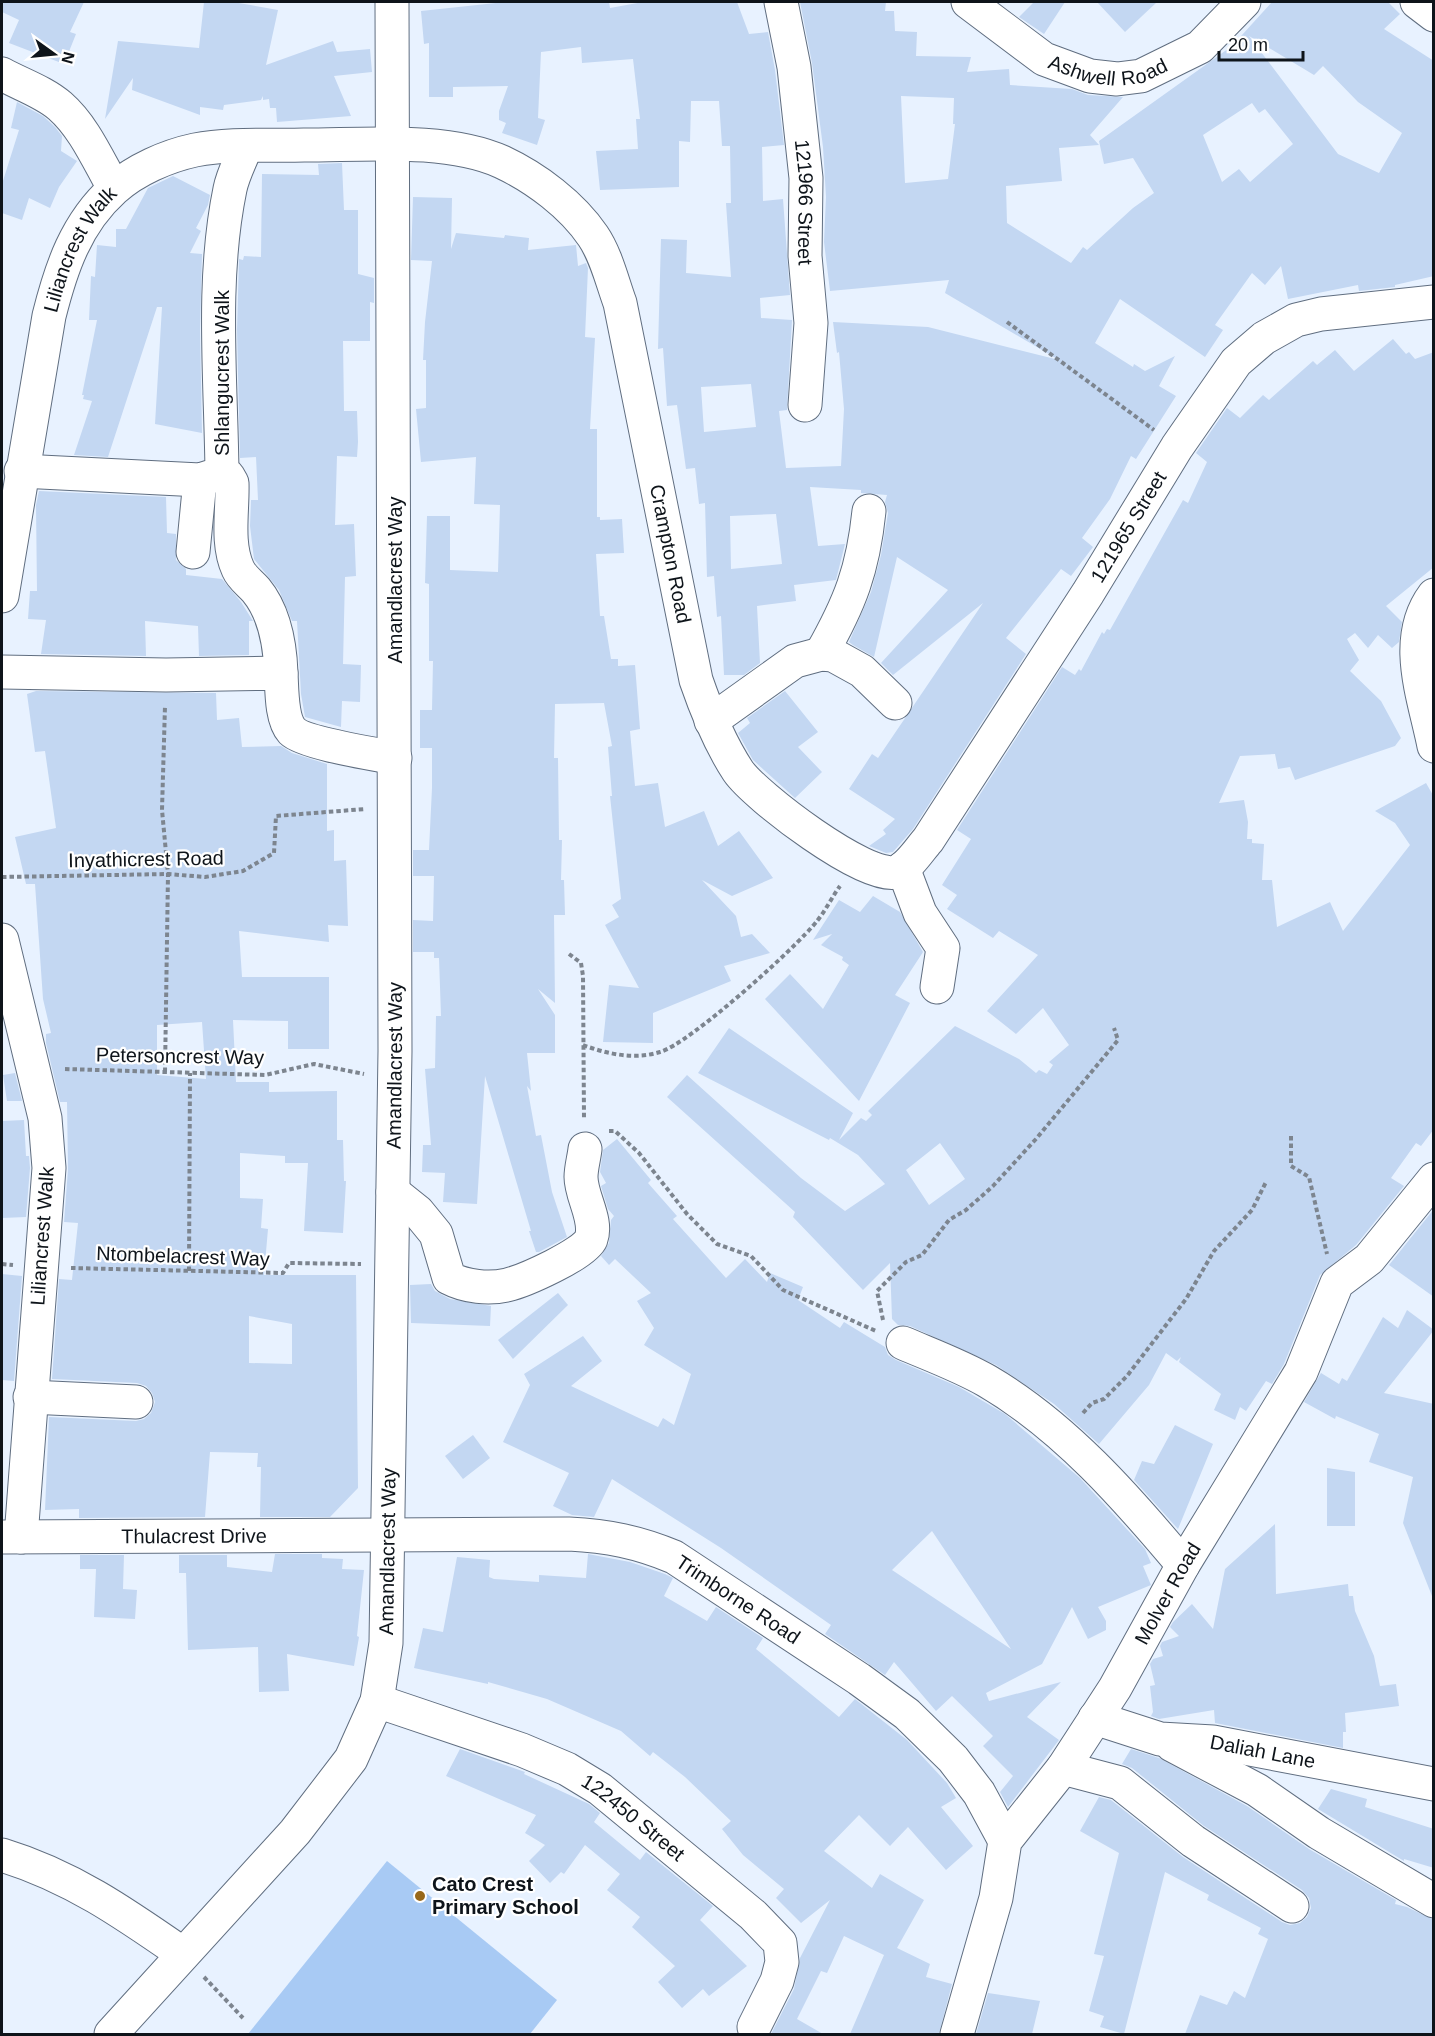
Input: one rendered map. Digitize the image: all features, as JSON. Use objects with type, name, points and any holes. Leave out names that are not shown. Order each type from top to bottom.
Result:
[{"type":"street","name":"Amandlacrest Way","points":[[111,2034],[295,1832],[351,1759],[377,1701],[386,1643],[395,1074],[392,2]]},
{"type":"street","name":"121966 Street","points":[[781,2],[794,67],[806,178],[805,256],[812,323],[806,405]]},
{"type":"street","name":"Ashwell Road","points":[[968,2],[1044,59],[1090,76],[1117,79],[1141,76],[1200,47],[1244,2]]},
{"type":"street","points":[[1417,2],[1434,15]]},
{"type":"street","points":[[2,74],[46,97],[68,114],[79,127],[114,188]]},
{"type":"street","name":"Liliancrest Walk","points":[[2,596],[21,471],[49,316],[60,272],[73,241],[88,218],[114,188],[139,172],[175,156],[196,150],[246,146],[393,145]]},
{"type":"street","name":"Crampton Road","points":[[393,145],[471,153],[501,162],[548,190],[576,214],[594,237],[620,303],[696,680],[711,722],[740,773],[787,817],[854,860],[883,873],[903,868]]},
{"type":"street","name":"Shlangucrest Walk","points":[[21,471],[211,477],[223,241],[231,186],[246,146]]},
{"type":"street","name":"121965 Street","points":[[903,868],[928,840],[1088,593],[1178,447],[1236,362],[1264,338],[1296,320],[1321,314],[1434,302]]},
{"type":"street","points":[[193,552],[211,477],[228,476],[231,483],[232,545],[238,570],[256,591],[274,624],[280,652],[287,722],[292,731],[307,739],[395,758]]},
{"type":"street","points":[[821,654],[857,582],[864,554],[869,511]]},
{"type":"street","points":[[1434,595],[1421,614],[1416,652],[1434,746]]},
{"type":"street","points":[[711,722],[795,661],[821,654],[833,655],[862,671],[895,703]]},
{"type":"street","points":[[2,672],[173,675],[281,673]]},
{"type":"street","points":[[903,868],[920,913],[943,948],[937,987]]},
{"type":"street","name":"Liliancrest Walk","points":[[2,940],[45,1118],[49,1168],[39,1266],[30,1397],[11,1537]]},
{"type":"street","points":[[393,1192],[418,1212],[436,1234],[449,1278],[461,1284],[475,1286],[507,1285],[548,1268],[586,1246],[591,1239],[593,1225],[581,1178],[585,1140]]},
{"type":"street","points":[[1337,1283],[1369,1259],[1434,1179]]},
{"type":"street","name":"Molver Road","points":[[957,2034],[996,1898],[1005,1841],[1063,1768],[1152,1625],[1183,1565],[1301,1372],[1337,1283]]},
{"type":"street","points":[[890,1337],[986,1380],[1028,1408],[1142,1515],[1183,1565]]},
{"type":"street","points":[[30,1397],[136,1402]]},
{"type":"street","name":"Trimborne Road","points":[[388,1537],[609,1536],[642,1543],[674,1557],[859,1679],[907,1714],[953,1759],[979,1793],[1005,1841]]},
{"type":"street","name":"Thulacrest Drive","points":[[11,1537],[388,1537]]},
{"type":"street","name":"122450 Street","points":[[377,1701],[522,1750],[567,1769],[600,1789],[759,1921],[780,1943],[782,1962],[777,1981],[754,2027]]},
{"type":"street","name":"Daliah Lane","points":[[1095,1718],[1160,1739],[1213,1742],[1434,1784]]},
{"type":"street","points":[[1160,1739],[1257,1790],[1319,1833],[1434,1902]]},
{"type":"street","points":[[1063,1768],[1120,1784],[1193,1841],[1292,1906]]},
{"type":"street","points":[[2,1855],[38,1866],[110,1902],[183,1954]]},
{"type":"path","points":[[1006,322],[1178,447]]},
{"type":"path","points":[[165,1072],[168,874],[162,810],[173,675]]},
{"type":"path","name":"Inyathicrest Road","points":[[2,877],[168,874],[205,877],[243,871],[274,853],[276,816],[395,808]]},
{"type":"path","points":[[583,1046],[624,1055],[644,1055],[668,1050],[693,1034],[817,922],[854,860]]},
{"type":"path","points":[[570,954],[581,963],[582,969],[585,1140],[615,1131],[639,1153],[687,1214],[717,1244],[751,1256],[783,1290],[890,1337]]},
{"type":"path","points":[[890,1337],[883,1320],[877,1291],[906,1262],[922,1255],[949,1220],[966,1210],[986,1192],[1029,1147],[1118,1040],[1114,1028]]},
{"type":"path","name":"Petersoncrest Way","points":[[34,1068],[265,1075],[314,1064],[367,1074],[395,1074]]},
{"type":"path","points":[[189,1272],[190,1073]]},
{"type":"path","points":[[1291,1136],[1291,1166],[1309,1177],[1327,1255],[1337,1283]]},
{"type":"path","points":[[1061,1437],[1092,1403],[1104,1399],[1127,1376],[1186,1299],[1214,1251],[1252,1210],[1266,1182]]},
{"type":"path","name":"Ntombelacrest Way","points":[[39,1266],[283,1273],[290,1263],[392,1265]]},
{"type":"path","points":[[183,1954],[243,2018]]},
{"type":"shaded area","points":[[387,1861],[557,2000],[530,2034],[248,2034]]},
{"type":"building","points":[[2,2],[84,2],[70,32],[76,34],[64,64],[9,43],[19,20],[2,12]]},
{"type":"building","points":[[204,2],[233,2],[278,10],[266,65],[333,41],[337,52],[370,49],[372,72],[334,76],[351,116],[277,122],[276,108],[270,108],[269,99],[263,100],[263,96],[261,100],[224,105],[223,110],[200,107],[200,115],[132,90],[133,78],[105,119],[118,41],[199,48]]},
{"type":"building","points":[[505,2],[609,2],[610,8],[643,2],[737,2],[749,34],[768,32],[784,145],[762,147],[763,201],[783,199],[790,295],[760,298],[761,318],[792,320],[787,410],[779,411],[786,468],[841,466],[844,409],[839,352],[837,353],[833,322],[928,327],[1059,360],[945,293],[949,280],[830,291],[824,242],[826,197],[823,147],[812,63],[800,2],[886,2],[885,11],[894,11],[895,31],[917,32],[916,56],[971,57],[967,72],[1009,69],[1010,85],[1072,89],[1088,95],[1123,97],[1090,135],[1099,145],[1059,148],[1062,181],[1006,186],[1007,223],[1071,263],[1083,247],[1087,250],[1133,208],[1154,193],[1133,158],[1104,164],[1099,141],[1232,46],[1272,2],[1388,2],[1400,14],[1384,29],[1434,61],[1434,276],[1395,285],[1395,287],[1359,291],[1358,285],[1288,299],[1281,266],[1265,285],[1252,273],[1215,325],[1223,330],[1205,357],[1120,299],[1095,343],[1133,367],[1134,364],[1145,371],[1175,356],[1159,386],[1176,396],[1136,459],[1131,456],[1110,499],[1082,538],[1093,547],[1071,576],[1061,569],[1006,638],[1026,654],[913,829],[893,852],[886,853],[869,846],[886,834],[883,830],[895,819],[849,789],[872,754],[878,758],[983,603],[893,675],[881,663],[948,590],[897,557],[874,657],[853,645],[849,642],[871,592],[881,555],[888,513],[885,502],[887,495],[861,493],[861,490],[810,487],[818,546],[845,544],[836,580],[794,585],[796,601],[757,606],[760,663],[744,675],[724,675],[721,616],[717,617],[714,576],[707,577],[705,503],[699,504],[695,468],[686,469],[677,405],[667,406],[663,348],[658,349],[661,239],[687,240],[686,273],[731,277],[726,203],[731,203],[730,146],[722,146],[719,101],[691,101],[690,142],[679,141],[679,187],[600,190],[596,151],[638,149],[636,119],[640,119],[633,59],[582,63],[581,47],[541,52],[538,118],[545,120],[537,145],[502,133],[506,123],[499,120],[499,111],[508,86],[453,87],[453,97],[429,97],[429,43],[424,44],[421,11]],"holes":[[[1249,36],[1314,75],[1323,66],[1358,102],[1402,133],[1379,173],[1338,154]],[[901,96],[954,98],[953,124],[955,124],[948,179],[905,183]],[[1252,103],[1259,113],[1265,109],[1293,144],[1250,182],[1239,169],[1222,182],[1203,135]],[[751,384],[756,427],[704,432],[701,387]],[[776,514],[782,564],[731,569],[730,516]]]},
{"type":"building","points":[[1034,2],[1065,2],[1044,34],[1019,17]]},
{"type":"building","points":[[1097,2],[1157,2],[1125,32]]},
{"type":"building","points":[[17,102],[43,116],[55,127],[62,136],[61,151],[77,161],[59,187],[50,208],[29,198],[22,220],[2,213],[2,184],[19,130],[11,128]]},
{"type":"building","points":[[342,163],[344,210],[358,210],[358,274],[374,278],[374,303],[370,302],[370,341],[343,341],[344,411],[357,411],[358,442],[357,457],[337,456],[335,525],[354,524],[356,576],[345,577],[343,664],[361,665],[360,702],[342,701],[341,727],[305,717],[301,694],[297,621],[292,621],[279,590],[254,559],[250,526],[251,500],[258,500],[256,457],[240,458],[237,330],[239,259],[243,260],[244,256],[261,257],[262,174],[319,175],[318,164]]},
{"type":"building","points":[[173,176],[210,195],[208,205],[196,228],[201,231],[190,253],[202,254],[200,331],[202,433],[155,424],[162,307],[157,307],[108,457],[74,455],[92,401],[83,399],[84,395],[82,395],[97,320],[89,320],[91,276],[95,277],[97,245],[116,247],[116,229],[126,229],[148,188]]},
{"type":"building","points":[[413,197],[452,198],[451,249],[456,233],[504,238],[505,235],[529,238],[528,250],[576,245],[578,266],[586,263],[588,268],[585,337],[595,338],[590,429],[597,429],[597,517],[600,517],[600,520],[622,519],[624,553],[596,554],[600,616],[604,616],[611,659],[618,659],[618,666],[635,665],[640,729],[630,731],[635,786],[658,783],[665,827],[704,811],[718,846],[739,831],[773,878],[732,896],[702,880],[736,916],[741,937],[752,934],[770,953],[724,966],[731,981],[653,1013],[653,1043],[603,1042],[609,985],[639,988],[605,925],[619,917],[612,905],[621,899],[610,796],[612,796],[608,747],[612,746],[604,703],[555,704],[554,758],[558,758],[559,840],[562,840],[561,880],[564,880],[565,915],[554,915],[555,1003],[538,989],[555,1015],[555,1053],[527,1053],[531,1091],[527,1086],[536,1136],[541,1135],[552,1192],[567,1237],[539,1252],[536,1252],[529,1231],[531,1231],[485,1076],[477,1204],[443,1202],[445,1173],[422,1172],[423,1145],[431,1145],[425,1069],[435,1068],[436,1016],[441,1016],[439,958],[434,958],[434,952],[413,952],[413,920],[433,921],[434,876],[413,876],[413,850],[429,850],[432,788],[432,748],[420,748],[420,710],[432,710],[433,661],[429,661],[429,584],[425,583],[427,516],[450,516],[450,570],[498,572],[500,505],[474,504],[476,457],[421,462],[416,409],[426,408],[426,360],[423,360],[432,261],[411,260]]},
{"type":"building","points":[[1393,339],[1406,354],[1409,352],[1415,359],[1434,352],[1434,567],[1386,606],[1402,622],[1399,642],[1392,648],[1378,635],[1368,648],[1355,633],[1347,639],[1359,660],[1350,671],[1381,701],[1401,738],[1395,746],[1295,780],[1290,767],[1278,769],[1275,754],[1240,756],[1219,803],[1244,800],[1248,822],[1247,839],[1252,839],[1252,843],[1264,844],[1262,880],[1272,880],[1277,927],[1330,902],[1343,931],[1410,845],[1395,823],[1375,811],[1426,783],[1434,797],[1434,1129],[1421,1146],[1416,1143],[1391,1178],[1404,1186],[1356,1245],[1320,1275],[1284,1364],[1272,1384],[1266,1381],[1246,1411],[1240,1407],[1235,1420],[1214,1410],[1221,1394],[1179,1362],[1181,1357],[1177,1361],[1166,1353],[1149,1385],[1099,1444],[1054,1404],[996,1365],[910,1326],[898,1325],[892,1319],[890,1263],[863,1290],[793,1217],[795,1212],[667,1097],[687,1075],[801,1178],[845,1211],[885,1184],[858,1155],[830,1138],[829,1140],[698,1073],[729,1028],[853,1113],[839,1140],[861,1118],[866,1121],[872,1115],[868,1111],[955,1026],[1019,1059],[1036,1073],[1039,1070],[1047,1074],[1053,1065],[1049,1062],[1069,1045],[1043,1008],[1016,1034],[987,1011],[1038,955],[999,931],[993,938],[947,909],[957,895],[942,885],[971,839],[957,830],[1062,667],[1075,675],[1079,669],[1081,671],[1102,632],[1104,634],[1107,629],[1110,630],[1183,500],[1188,503],[1207,462],[1196,453],[1227,408],[1240,418],[1263,395],[1269,400],[1313,361],[1317,365],[1335,350],[1354,371]],"holes":[[[940,1143],[965,1179],[929,1205],[906,1170]]]},
{"type":"building","points":[[39,491],[166,497],[167,533],[176,534],[176,560],[186,569],[186,575],[222,579],[241,602],[253,621],[249,621],[249,655],[199,656],[198,626],[145,621],[146,656],[41,654],[46,620],[28,619],[30,591],[37,591],[36,505]]},
{"type":"building","points":[[36,691],[216,693],[217,720],[239,718],[242,747],[281,746],[292,753],[327,764],[327,831],[334,830],[334,861],[346,860],[348,926],[328,925],[329,942],[239,931],[242,977],[329,977],[329,1049],[288,1049],[288,1021],[233,1020],[236,1082],[269,1082],[269,1092],[337,1091],[337,1140],[343,1140],[344,1181],[346,1181],[343,1233],[304,1231],[308,1163],[285,1163],[285,1156],[240,1153],[240,1198],[263,1199],[261,1228],[268,1229],[264,1275],[356,1275],[358,1488],[330,1517],[260,1517],[261,1467],[257,1467],[258,1453],[210,1452],[205,1517],[79,1518],[79,1509],[45,1510],[49,1417],[136,1421],[144,1419],[151,1413],[155,1402],[146,1386],[137,1383],[52,1379],[59,1279],[72,1280],[78,1223],[64,1222],[68,1169],[67,1102],[60,1102],[46,1043],[46,1034],[51,1033],[43,999],[35,884],[26,884],[15,837],[56,828],[45,751],[35,752],[27,694]],"holes":[[[202,1022],[206,1079],[157,1075],[157,1025]],[[249,1316],[292,1324],[292,1364],[249,1363]]]},
{"type":"building","points":[[785,691],[818,732],[798,747],[822,772],[795,798],[753,760],[738,733],[750,723],[747,718]]},
{"type":"building","points":[[873,896],[900,912],[923,952],[895,995],[910,1003],[859,1101],[765,999],[790,974],[823,1009],[849,965],[842,960],[843,957],[821,945],[832,934],[813,940],[839,900],[860,912]]},
{"type":"building","points":[[15,1073],[22,1101],[7,1101],[3,1075]]},
{"type":"building","points":[[24,1120],[26,1156],[29,1156],[30,1168],[26,1217],[2,1218],[2,1121]]},
{"type":"building","points":[[617,1139],[651,1180],[648,1183],[677,1216],[673,1219],[726,1278],[745,1259],[767,1282],[770,1273],[803,1287],[798,1300],[840,1328],[844,1322],[885,1347],[888,1355],[896,1360],[959,1387],[1005,1414],[1080,1478],[1145,1549],[1151,1563],[1143,1566],[1151,1585],[1098,1607],[1106,1621],[1106,1630],[1088,1639],[1072,1607],[1042,1664],[986,1693],[989,1701],[1061,1682],[1027,1717],[1059,1740],[1008,1807],[1000,1792],[1013,1776],[983,1746],[993,1736],[952,1696],[936,1711],[894,1662],[885,1675],[825,1634],[831,1625],[721,1548],[612,1479],[594,1517],[572,1515],[553,1506],[569,1473],[503,1442],[530,1385],[524,1374],[583,1336],[602,1361],[571,1386],[658,1427],[663,1418],[674,1425],[691,1374],[644,1345],[654,1328],[637,1301],[651,1293],[615,1259],[609,1265],[601,1256],[609,1243],[611,1220],[614,1216],[608,1209],[601,1186],[606,1183],[600,1172],[603,1150]],"holes":[[[932,1531],[1011,1649],[892,1570]]]},
{"type":"building","points":[[1434,1209],[1434,1297],[1389,1265]]},
{"type":"building","points":[[2,1274],[22,1276],[14,1381],[2,1380]]},
{"type":"building","points":[[431,1284],[435,1291],[450,1299],[491,1306],[490,1326],[411,1323],[410,1285]]},
{"type":"building","points":[[558,1293],[568,1305],[513,1359],[498,1340]]},
{"type":"building","points":[[1407,1310],[1434,1330],[1384,1393],[1434,1404],[1432,1596],[1403,1523],[1413,1477],[1369,1462],[1379,1434],[1336,1416],[1335,1419],[1304,1402],[1321,1373],[1339,1384],[1342,1378],[1347,1381],[1383,1317],[1398,1328]]},
{"type":"building","points":[[1175,1425],[1213,1444],[1178,1529],[1134,1480],[1142,1461],[1154,1464]]},
{"type":"building","points":[[473,1435],[490,1458],[463,1479],[445,1456]]},
{"type":"building","points":[[1327,1468],[1355,1472],[1355,1526],[1327,1526]]},
{"type":"building","points":[[1275,1524],[1276,1594],[1348,1584],[1349,1596],[1353,1596],[1355,1611],[1374,1656],[1380,1686],[1396,1684],[1399,1706],[1345,1713],[1346,1732],[1343,1732],[1343,1748],[1215,1723],[1214,1710],[1159,1719],[1151,1716],[1153,1712],[1150,1686],[1155,1685],[1150,1664],[1153,1659],[1163,1656],[1160,1646],[1162,1642],[1179,1636],[1170,1627],[1173,1622],[1192,1604],[1213,1629],[1225,1569]]},
{"type":"building","points":[[275,1554],[322,1554],[322,1558],[343,1559],[342,1569],[364,1570],[357,1636],[359,1637],[354,1666],[287,1654],[289,1691],[259,1692],[258,1647],[188,1650],[186,1573],[179,1573],[179,1555],[227,1555],[227,1567],[272,1572]]},
{"type":"building","points":[[588,1554],[630,1562],[673,1578],[664,1596],[707,1621],[716,1607],[763,1638],[756,1649],[839,1717],[855,1699],[907,1740],[947,1783],[956,1798],[941,1807],[973,1846],[946,1870],[908,1827],[890,1846],[859,1815],[824,1851],[872,1888],[880,1874],[924,1900],[897,1948],[930,1964],[926,1977],[952,1984],[939,2034],[850,2034],[884,1955],[844,1936],[827,1973],[821,1971],[797,2019],[823,2034],[771,2034],[794,1989],[800,1958],[830,1900],[801,1923],[776,1898],[784,1889],[743,1855],[722,1829],[731,1821],[685,1777],[653,1752],[650,1756],[621,1731],[547,1699],[488,1682],[488,1684],[414,1668],[423,1628],[443,1632],[457,1557],[490,1560],[489,1577],[494,1579],[539,1582],[539,1575],[586,1578]]},
{"type":"building","points":[[80,1555],[124,1555],[123,1589],[137,1590],[135,1619],[94,1617],[96,1569],[80,1569]]},
{"type":"building","points":[[460,1749],[525,1772],[524,1774],[589,1804],[600,1813],[594,1822],[640,1860],[646,1852],[713,1906],[700,1920],[747,1966],[709,1996],[703,1989],[682,2008],[658,1982],[675,1966],[632,1927],[640,1917],[607,1890],[620,1874],[585,1845],[564,1874],[561,1872],[550,1883],[529,1861],[545,1845],[525,1833],[536,1815],[446,1776]]},
{"type":"building","points":[[1131,1749],[1159,1758],[1247,1806],[1309,1849],[1396,1900],[1395,1904],[1434,1920],[1434,2034],[1185,2034],[1200,1995],[1227,2005],[1234,1991],[1245,1998],[1268,1939],[1258,1934],[1261,1928],[1207,1900],[1209,1895],[1165,1872],[1124,2034],[1100,2027],[1104,2016],[1089,2011],[1104,1956],[1094,1954],[1119,1853],[1080,1831],[1099,1797],[1111,1800],[1183,1857],[1282,1922],[1290,1925],[1300,1923],[1307,1917],[1311,1908],[1309,1898],[1302,1890],[1204,1826],[1132,1768],[1122,1764]]},
{"type":"building","points":[[1331,1789],[1367,1799],[1365,1807],[1434,1829],[1434,1868],[1404,1859],[1404,1861],[1318,1809]]},
{"type":"building","points":[[988,1993],[1040,2001],[1032,2034],[976,2034]]},
{"type":"place","name":"Cato Crest Primary School","points":[[420,1896]]}]
